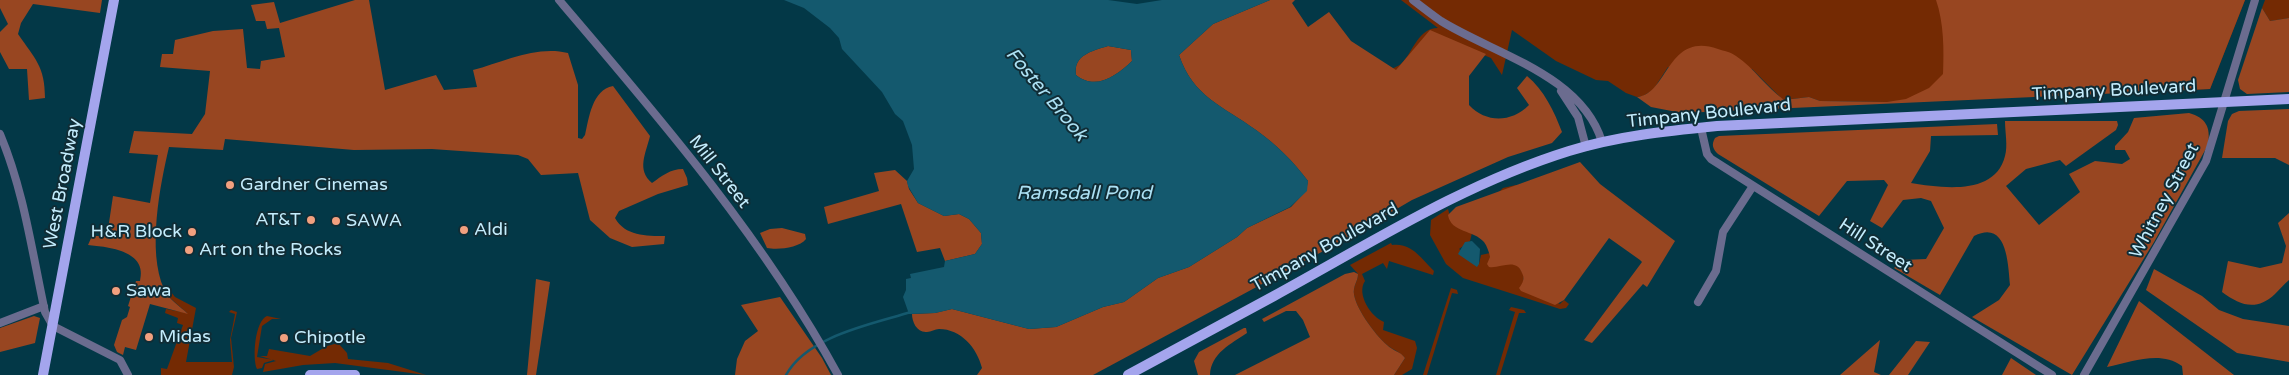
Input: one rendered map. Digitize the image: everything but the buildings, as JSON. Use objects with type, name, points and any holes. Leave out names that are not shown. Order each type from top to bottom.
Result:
[{"type":"main road","name":"West Broadway","points":[[43,375],[114,0]]},
{"type":"main road","name":"Timpany Boulevard","points":[[1128,375],[1274,296],[1388,230],[1446,200],[1532,164],[1602,142],[1652,132],[1700,128],[2289,99]]},
{"type":"main road","points":[[310,375],[355,375]]},
{"type":"street","name":"Mill Street","points":[[559,0],[726,203],[818,339],[838,375]]},
{"type":"street","points":[[1413,0],[1442,21],[1510,56],[1581,104],[1598,128],[1602,142]]},
{"type":"street","name":"Whitney Street","points":[[2084,375],[2206,161],[2255,0]]},
{"type":"street","points":[[1557,86],[1573,107],[1586,146]]},
{"type":"street","name":"Hill Street","points":[[1700,128],[1707,154],[1711,160],[2052,375]]},
{"type":"street","points":[[0,134],[9,156],[22,200],[44,306],[53,326],[120,360],[128,375]]},
{"type":"street","points":[[1698,302],[1716,271],[1723,232],[1753,186]]},
{"type":"street","points":[[0,323],[44,306]]},
{"type":"shaded area","points":[[0,0],[102,0],[100,13],[33,4],[21,23],[18,34],[41,70],[45,87],[45,98],[29,100],[27,69],[9,69],[0,52],[0,32],[8,24],[0,8]]},
{"type":"shaded area","points":[[355,0],[369,0],[385,90],[436,75],[444,90],[477,87],[473,70],[532,53],[556,51],[568,53],[578,85],[578,138],[582,139],[585,135],[590,113],[596,99],[600,93],[613,86],[650,136],[643,167],[647,178],[652,183],[663,175],[683,169],[687,178],[688,185],[658,194],[619,211],[615,218],[619,224],[630,232],[643,235],[665,236],[664,244],[632,247],[610,238],[590,220],[578,173],[541,175],[528,159],[518,155],[432,149],[354,150],[225,139],[223,150],[169,147],[159,199],[156,256],[159,274],[166,293],[188,314],[150,304],[136,350],[125,347],[123,355],[117,352],[114,345],[122,320],[127,317],[130,307],[128,306],[136,281],[140,281],[141,271],[133,257],[125,252],[88,245],[92,236],[107,236],[113,196],[150,203],[158,155],[129,153],[134,131],[192,134],[205,114],[210,71],[160,67],[162,54],[173,54],[175,40],[213,31],[243,29],[247,68],[260,69],[261,61],[285,57],[279,28],[267,29],[265,21],[256,21],[251,5],[274,2],[280,23]]},
{"type":"shaded area","points":[[1270,0],[1295,0],[1292,3],[1308,27],[1329,12],[1351,41],[1396,70],[1430,30],[1486,54],[1469,76],[1469,105],[1483,115],[1499,119],[1507,118],[1522,111],[1529,105],[1517,88],[1527,76],[1548,101],[1562,132],[1552,143],[1508,157],[1412,200],[1342,241],[1093,375],[977,375],[982,368],[980,361],[972,347],[961,336],[947,330],[937,329],[923,332],[918,329],[912,314],[935,313],[952,309],[1029,329],[1056,327],[1103,307],[1124,302],[1158,278],[1189,267],[1237,237],[1247,228],[1291,207],[1306,191],[1308,181],[1271,141],[1201,91],[1192,81],[1179,55],[1213,24]]},
{"type":"shaded area","points":[[1401,0],[2245,0],[2210,89],[1887,102],[1820,101],[1809,97],[1783,100],[1752,69],[1668,67],[1653,90],[1637,97],[1626,93],[1608,81],[1596,80],[1556,61],[1512,30],[1502,75],[1491,58],[1461,46],[1435,60],[1350,83],[1399,65],[1425,32],[1438,28]]},
{"type":"shaded area","points":[[1936,0],[2245,0],[2210,89],[1682,113],[1651,107],[1637,97],[1647,94],[1656,86],[1678,56],[1688,49],[1701,46],[1718,49],[1734,55],[1749,66],[1784,100],[1809,97],[1820,101],[1887,102],[1906,99],[1929,88],[1943,74],[1942,27]]},
{"type":"shaded area","points":[[2265,0],[2289,0],[2289,18],[2270,21],[2262,8]]},
{"type":"shaded area","points":[[2262,8],[2270,21],[2289,18],[2289,92],[2247,94],[2240,89],[2238,80]]},
{"type":"shaded area","points":[[1108,46],[1131,50],[1132,61],[1113,76],[1098,82],[1083,80],[1076,75],[1077,63],[1081,58],[1090,52]]},
{"type":"shaded area","points":[[2289,109],[2289,165],[2275,158],[2222,158],[2228,121],[2232,114],[2239,111]]},
{"type":"shaded area","points":[[2189,113],[2200,118],[2206,124],[2209,133],[2208,145],[2154,242],[2072,375],[1972,317],[1999,300],[2010,285],[2004,246],[1993,233],[1985,232],[1974,236],[1940,295],[1894,268],[1903,260],[1926,259],[1944,228],[1931,201],[1921,198],[1903,200],[1882,228],[1870,221],[1888,185],[1884,180],[1847,181],[1819,216],[1718,154],[1713,145],[1715,138],[1719,136],[1997,124],[1998,135],[1931,136],[1930,151],[1911,183],[1952,187],[1979,183],[1990,178],[1999,169],[2006,152],[2005,121],[2117,121],[2116,130],[2066,166],[2060,160],[2026,169],[2006,186],[2039,225],[2080,192],[2069,174],[2095,161],[2122,164],[2130,159],[2125,150],[2115,150],[2115,146],[2128,132],[2134,118]]},
{"type":"shaded area","points":[[1580,162],[1600,184],[1675,241],[1647,287],[1643,284],[1592,343],[1584,340],[1642,262],[1640,260],[1609,238],[1564,300],[1555,305],[1521,291],[1519,288],[1523,275],[1516,266],[1489,267],[1487,264],[1490,257],[1484,242],[1475,235],[1453,225],[1448,215],[1456,207]]},
{"type":"shaded area","points":[[895,170],[907,181],[909,189],[918,203],[944,216],[959,214],[969,219],[981,233],[982,244],[975,254],[945,261],[940,248],[917,252],[901,204],[828,224],[824,207],[879,191],[874,173]]},
{"type":"shaded area","points":[[1516,185],[1519,267],[1524,275],[1523,284],[1560,304],[1564,300],[1569,304],[1566,308],[1560,309],[1463,278],[1446,264],[1430,235],[1431,220],[1448,209],[1455,226],[1472,233],[1470,241],[1459,249],[1479,264],[1481,255],[1490,253],[1494,197],[1503,188]]},
{"type":"shaded area","points":[[2289,213],[2289,280],[2268,300],[2255,305],[2242,303],[2222,292],[2228,261],[2260,268],[2282,263],[2286,246],[2278,223]]},
{"type":"shaded area","points":[[782,228],[805,234],[806,239],[788,248],[767,248],[760,233],[770,229]]},
{"type":"shaded area","points":[[1391,243],[1392,245],[1410,248],[1434,271],[1433,275],[1389,261],[1387,269],[1383,263],[1362,274],[1365,281],[1362,292],[1366,304],[1374,315],[1384,322],[1383,330],[1415,341],[1417,348],[1412,369],[1402,375],[1394,375],[1405,358],[1387,345],[1377,334],[1365,319],[1356,302],[1354,289],[1358,274],[1350,265]]},
{"type":"shaded area","points":[[2154,269],[2202,296],[2219,310],[2243,319],[2289,326],[2289,362],[2237,353],[2146,290]]},
{"type":"shaded area","points":[[1354,272],[1358,274],[1354,295],[1360,310],[1382,341],[1405,358],[1394,375],[1235,375],[1310,337],[1303,320],[1296,311],[1286,311],[1264,322],[1262,319],[1345,274]]},
{"type":"shaded area","points":[[536,279],[550,282],[536,375],[527,375]]},
{"type":"shaded area","points":[[167,287],[175,297],[196,308],[186,362],[232,362],[230,340],[235,314],[229,312],[231,310],[237,312],[231,338],[234,367],[232,375],[161,375],[161,368],[167,369],[183,325],[177,323],[178,318],[165,313],[166,309],[187,313],[169,297],[164,288]]},
{"type":"shaded area","points":[[1451,288],[1457,290],[1458,294],[1452,293],[1427,375],[1423,375]]},
{"type":"shaded area","points":[[780,297],[822,358],[831,375],[735,375],[737,359],[745,341],[758,331],[741,305]]},
{"type":"shaded area","points":[[2139,301],[2234,375],[2183,375],[2182,366],[2173,361],[2155,358],[2136,360],[2107,367]]},
{"type":"shaded area","points":[[1511,307],[1524,310],[1526,313],[1519,313],[1500,375],[1496,375],[1515,312],[1509,310]]},
{"type":"shaded area","points":[[34,316],[40,318],[35,343],[0,352],[0,328]]},
{"type":"shaded area","points":[[267,316],[281,319],[272,319],[262,326],[257,357],[274,360],[264,363],[262,368],[257,369],[255,349],[257,332],[263,319]]},
{"type":"shaded area","points":[[1246,328],[1247,333],[1218,355],[1211,367],[1210,375],[1198,375],[1194,361],[1199,352]]},
{"type":"shaded area","points":[[1880,340],[1874,372],[1881,375],[1840,375]]},
{"type":"shaded area","points":[[1916,341],[1930,342],[1908,375],[1889,375]]},
{"type":"shaded area","points":[[338,343],[347,353],[348,359],[388,363],[426,375],[335,363],[303,365],[263,372],[265,364],[276,361],[260,356],[267,356],[269,349],[310,356],[327,346]]},
{"type":"shaded area","points":[[2011,358],[2036,375],[2002,375]]},
{"type":"water","name":"Ramsdall Pond","points":[[784,0],[1108,0],[1137,4],[1162,0],[1270,0],[1213,24],[1179,55],[1192,81],[1201,91],[1278,147],[1308,181],[1307,191],[1290,207],[1247,228],[1237,237],[1189,267],[1158,278],[1124,302],[1103,307],[1056,327],[1029,329],[952,309],[935,313],[909,314],[903,297],[906,290],[906,279],[911,278],[910,274],[944,267],[945,261],[975,254],[982,244],[981,233],[969,219],[959,214],[944,216],[918,203],[907,181],[914,169],[912,145],[903,121],[895,114],[882,92],[842,49],[839,38],[830,28],[804,8]],"holes":[[[1108,46],[1131,50],[1132,61],[1106,80],[1091,82],[1083,80],[1076,75],[1077,63],[1090,52]]]},
{"type":"water","points":[[1472,241],[1480,249],[1477,267],[1458,254],[1465,242]]},
{"type":"waterway","name":"Foster Brook","points":[[786,375],[809,350],[824,341],[842,333],[911,312]]},
{"type":"place","name":"Gardner Cinemas","points":[[230,185]]},
{"type":"place","name":"AT&T","points":[[311,220]]},
{"type":"place","name":"SAWA","points":[[336,221]]},
{"type":"place","name":"Aldi","points":[[464,230]]},
{"type":"place","name":"H&R Block","points":[[192,232]]},
{"type":"place","name":"Art on the Rocks","points":[[189,250]]},
{"type":"place","name":"Sawa","points":[[116,291]]},
{"type":"place","name":"Midas","points":[[149,337]]},
{"type":"place","name":"Chipotle","points":[[284,338]]}]
